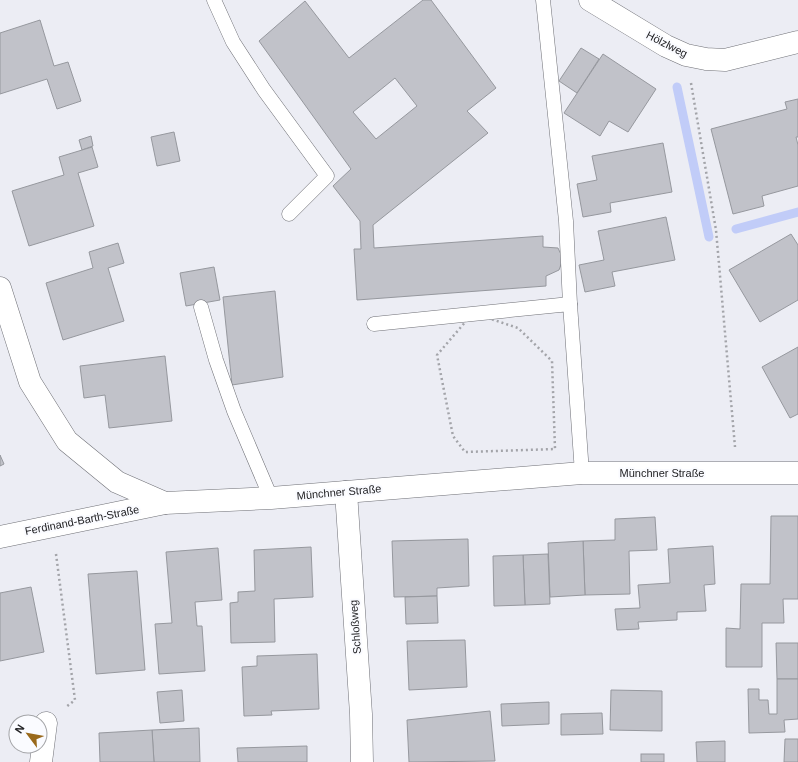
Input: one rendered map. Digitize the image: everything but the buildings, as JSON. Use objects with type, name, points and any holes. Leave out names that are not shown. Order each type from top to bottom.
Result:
[{"type":"street","name":"Hölzlweg","points":[[590,0],[666,46],[686,55],[706,60],[725,60],[798,42]]},
{"type":"street","name":"Münchner Straße","points":[[0,288],[30,382],[67,441],[117,482],[165,503],[271,498],[582,473],[798,473]]},
{"type":"street","name":"Schloßweg","points":[[346,492],[361,714],[362,762]]},
{"type":"street","name":"Ferdinand-Barth-Straße","points":[[0,537],[165,503]]},
{"type":"lane","points":[[214,0],[233,42],[264,90],[327,176],[289,214]]},
{"type":"lane","points":[[543,0],[566,221],[570,304],[582,473]]},
{"type":"lane","points":[[374,324],[570,304]]},
{"type":"lane","points":[[201,307],[216,360],[234,412],[271,498]]},
{"type":"path","points":[[686,55],[716,230],[738,474]]},
{"type":"path","points":[[473,313],[518,328],[552,361],[555,449],[465,452],[453,436],[438,355],[473,313]]},
{"type":"path","points":[[48,722],[75,700],[52,526]]},
{"type":"waterway","points":[[677,87],[709,237]]},
{"type":"waterway","points":[[736,229],[798,212]]}]
